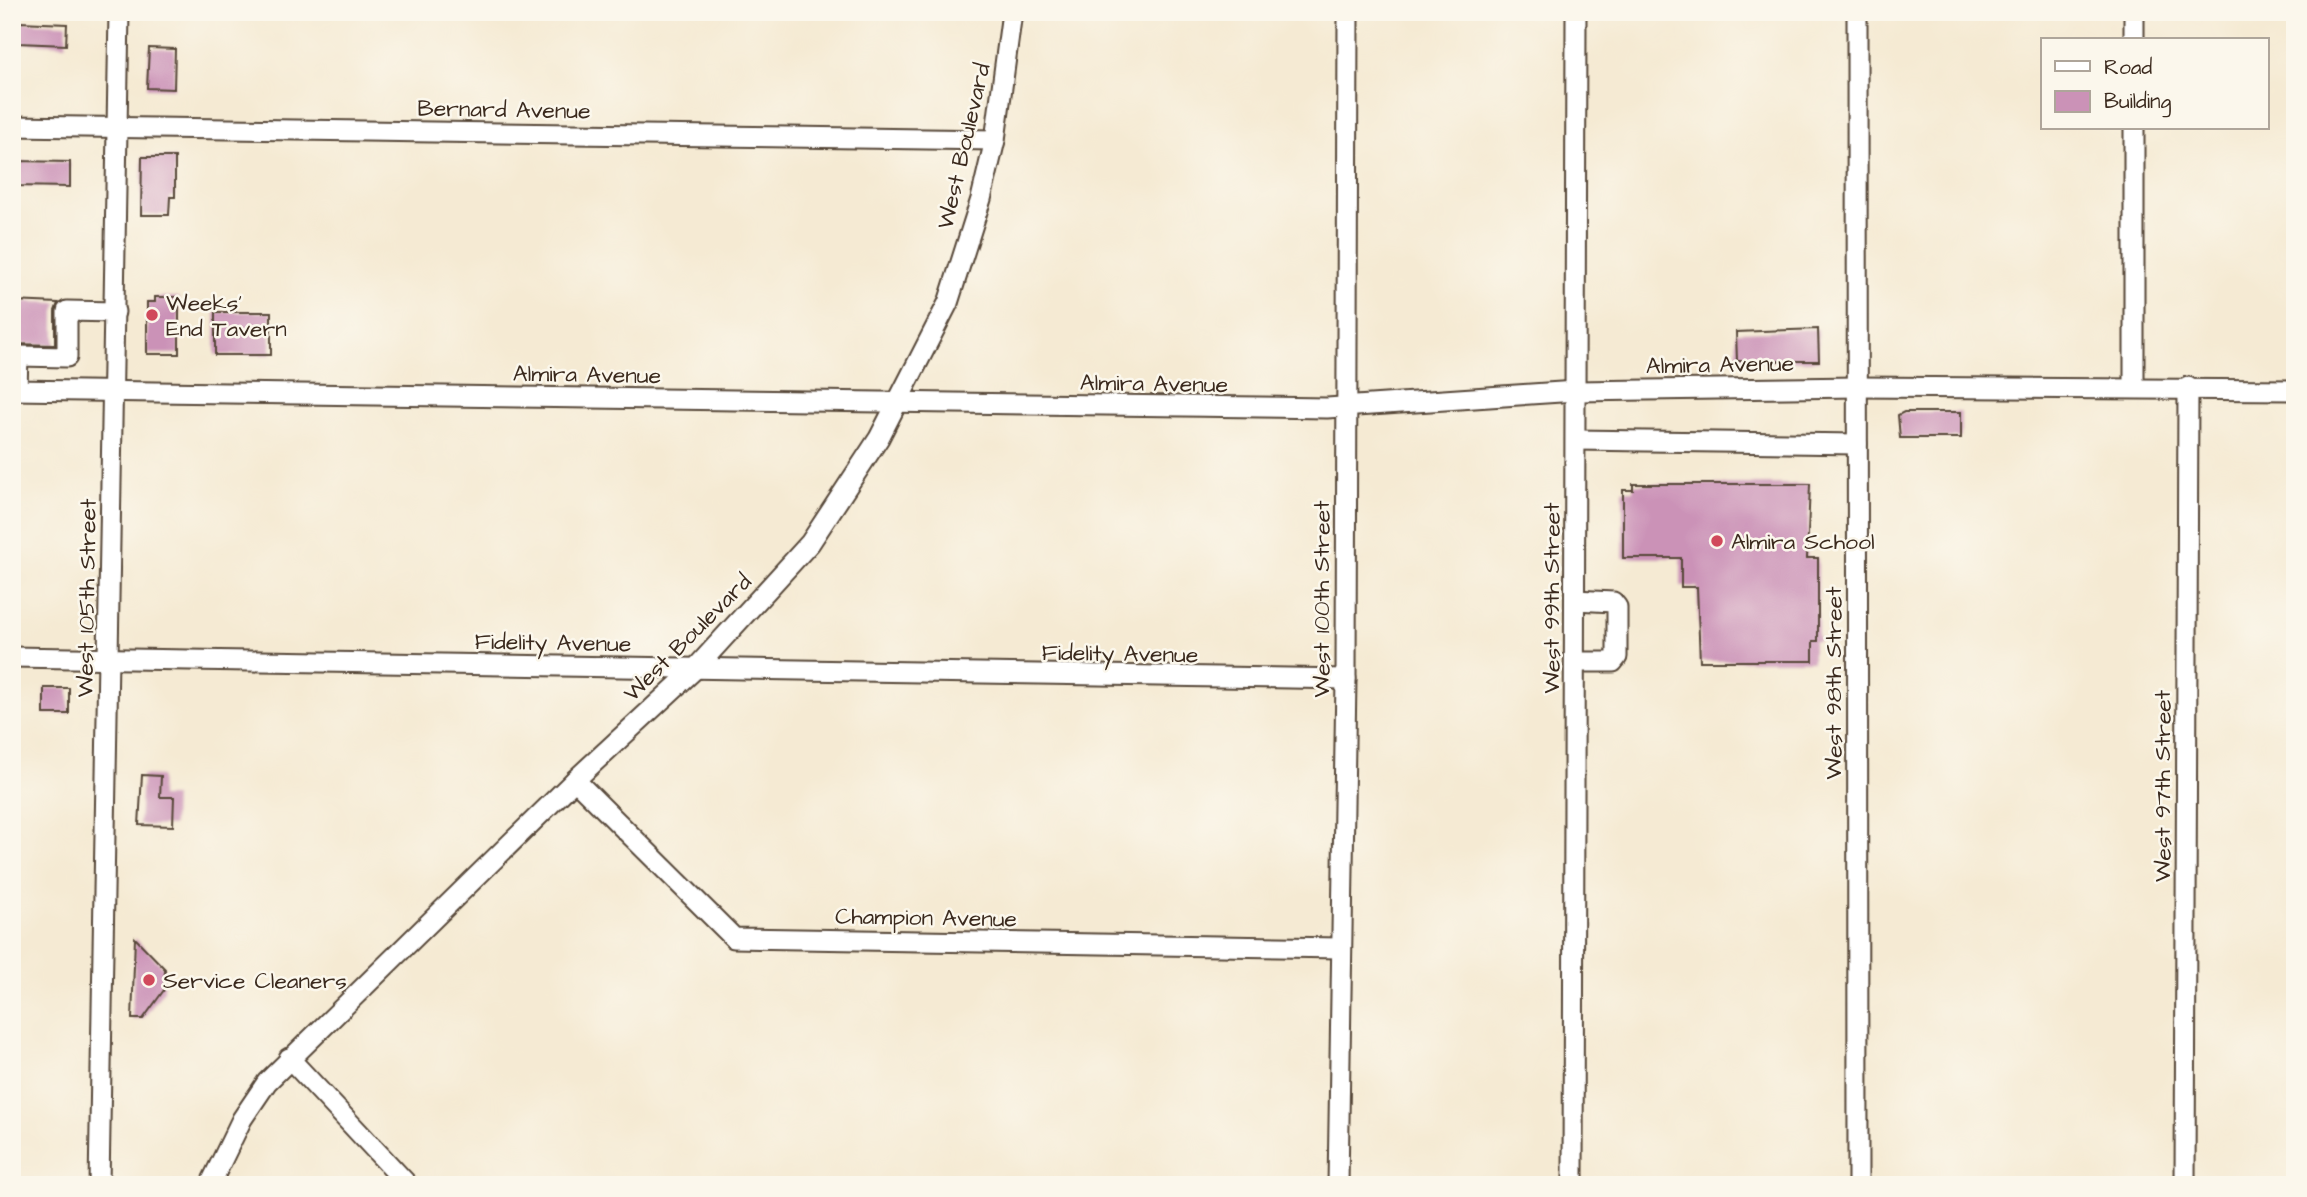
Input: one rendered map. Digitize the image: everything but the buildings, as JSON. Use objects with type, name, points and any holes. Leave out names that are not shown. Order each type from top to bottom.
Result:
[{"type":"street","name":"West 105th Street","points":[[99,1185],[119,12]]},
{"type":"street","name":"West Boulevard","points":[[210,1185],[243,1119],[267,1082],[289,1058],[575,779],[695,669],[810,543],[852,481],[897,404],[948,303],[981,199],[995,140],[1012,12]]},
{"type":"street","name":"West 100th Street","points":[[1338,1185],[1346,679],[1348,12]]},
{"type":"street","name":"West 99th Street","points":[[1573,1185],[1576,12]]},
{"type":"street","name":"West 98th Street","points":[[1857,12],[1858,1185]]},
{"type":"street","points":[[2134,12],[2134,38]]},
{"type":"street","name":"Bernard Avenue","points":[[12,126],[995,140]]},
{"type":"street","points":[[2134,130],[2134,387]]},
{"type":"street","points":[[15,390],[18,356],[67,357],[67,311],[115,312]]},
{"type":"street","name":"Almira Avenue","points":[[15,390],[1345,408],[1576,391],[1857,387],[2188,387],[2295,390]]},
{"type":"street","name":"West 97th Street","points":[[2185,1185],[2188,387]]},
{"type":"street","points":[[1576,440],[1857,444]]},
{"type":"street","points":[[1575,662],[1613,662],[1617,657],[1617,607],[1613,602],[1576,600]]},
{"type":"street","name":"Fidelity Avenue","points":[[12,657],[1346,679]]},
{"type":"street","name":"Champion Avenue","points":[[575,779],[734,938],[1341,948]]},
{"type":"street","points":[[289,1058],[408,1185]]},
{"type":"place","name":"Weeks' End Tavern","points":[[152,315]]},
{"type":"place","name":"Almira School","points":[[1717,541]]},
{"type":"place","name":"Service Cleaners","points":[[149,980]]}]
